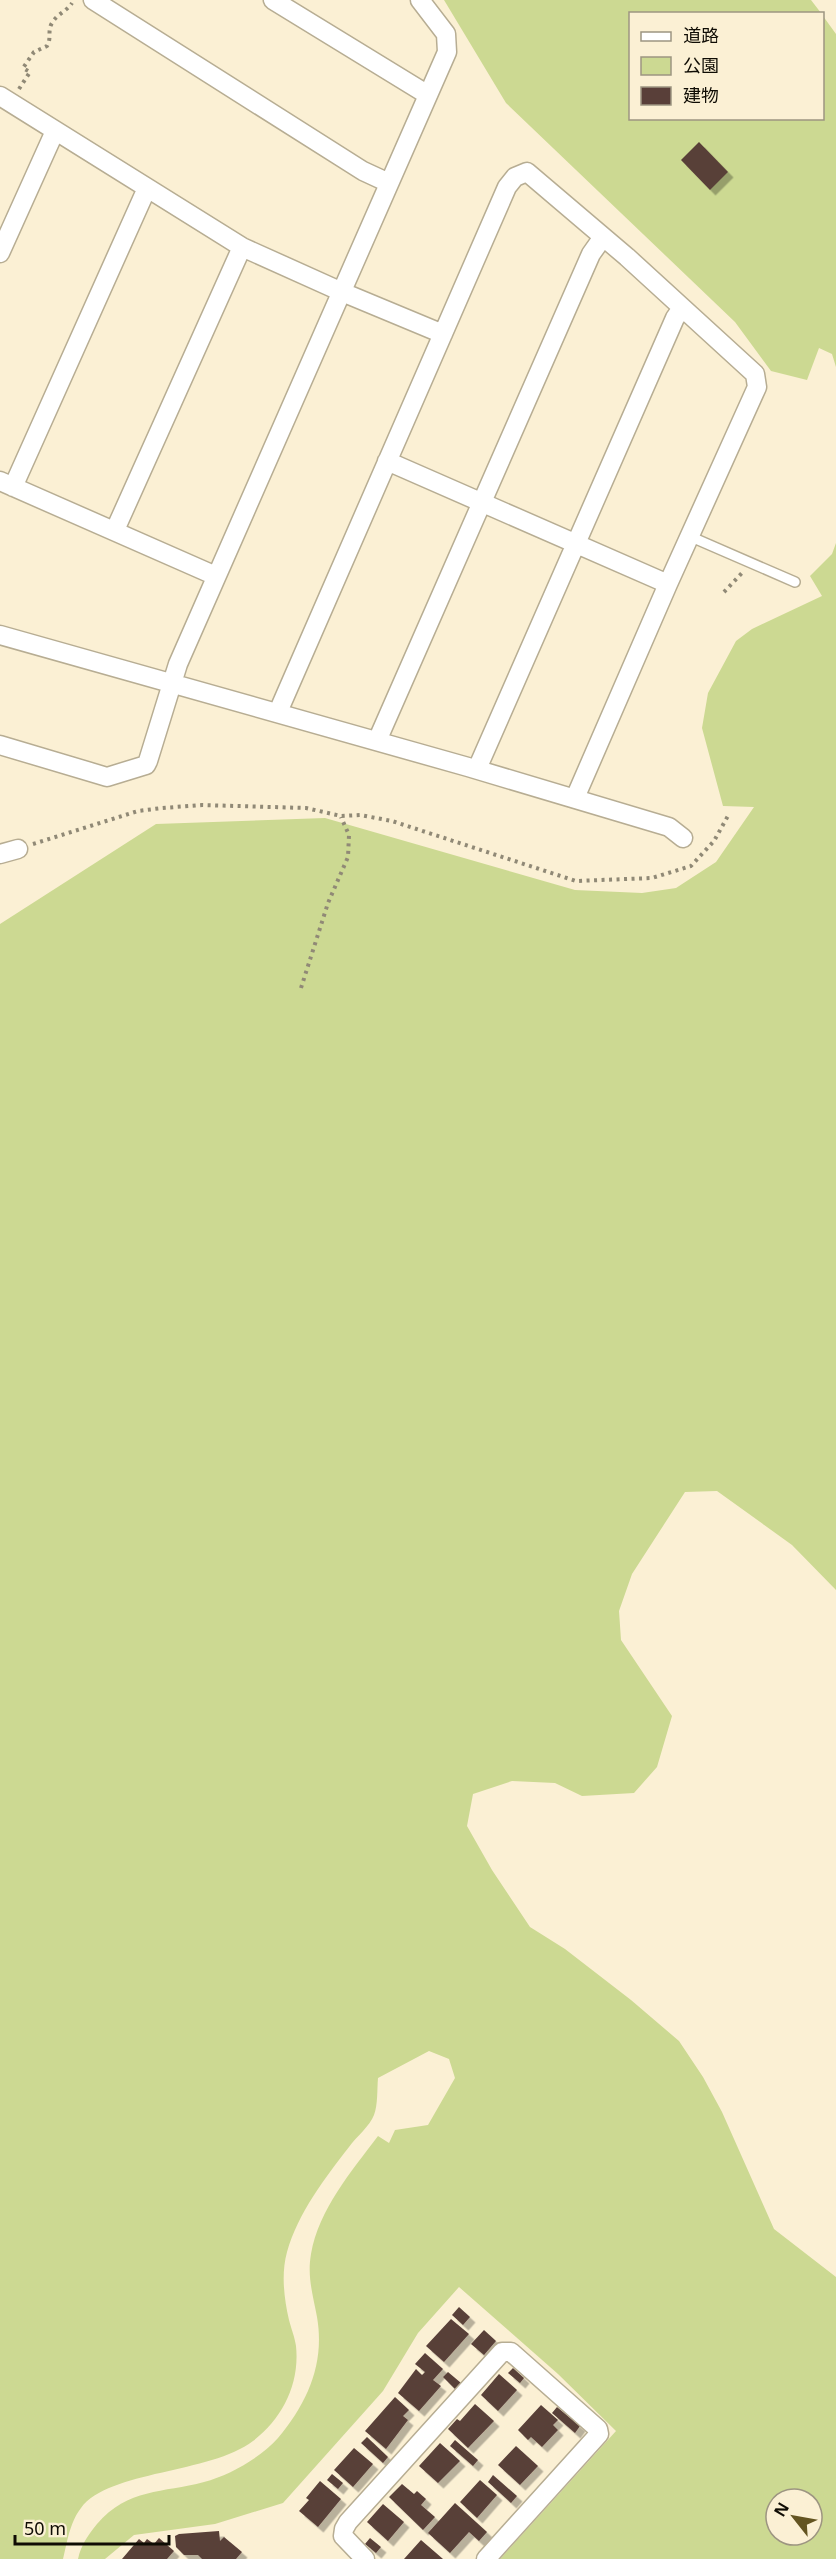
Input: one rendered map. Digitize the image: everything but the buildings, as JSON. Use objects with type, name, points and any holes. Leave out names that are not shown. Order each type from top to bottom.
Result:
[{"type":"street","points":[[93,0],[117,6],[363,171],[389,183]]},
{"type":"street","points":[[273,0],[428,95]]},
{"type":"street","points":[[0,745],[107,777],[146,765],[171,683],[216,576],[447,52],[446,34],[420,0]]},
{"type":"street","points":[[8,94],[55,131],[242,247],[443,334]]},
{"type":"street","points":[[0,253],[55,131]]},
{"type":"street","points":[[278,712],[507,187],[515,177],[527,172],[755,374],[757,387],[689,536],[575,798]]},
{"type":"street","points":[[147,188],[7,484],[216,576]]},
{"type":"street","points":[[377,741],[591,254],[603,237]]},
{"type":"street","points":[[115,530],[242,247]]},
{"type":"street","points":[[477,769],[675,318],[682,308]]},
{"type":"street","points":[[387,461],[668,584]]},
{"type":"street","points":[[0,635],[575,798],[669,827],[683,838]]},
{"type":"street","points":[[0,854],[18,849]]},
{"type":"street","points":[[365,2559],[343,2536],[348,2522],[502,2352],[511,2352],[598,2429],[599,2434],[486,2559]]},
{"type":"lane","points":[[689,536],[795,582]]},
{"type":"path","points":[[8,94],[30,72],[23,68],[34,52],[47,46],[51,39],[50,27],[56,17],[68,9],[72,3]]},
{"type":"path","points":[[724,592],[744,570],[748,562]]},
{"type":"path","points":[[18,849],[138,811],[162,807],[202,805],[306,808],[341,816],[360,815],[392,821],[576,881],[652,878],[692,866],[714,841],[729,814]]},
{"type":"path","points":[[301,988],[328,903],[348,857],[350,835],[341,816]]},
{"type":"green space","points":[[444,0],[811,0],[820,12],[629,12],[629,120],[824,120],[824,17],[836,34],[836,367],[832,354],[819,348],[807,380],[771,371],[735,322],[506,103]]},
{"type":"green space","points":[[836,543],[836,1590],[792,1545],[717,1491],[685,1492],[632,1574],[619,1611],[621,1640],[672,1716],[657,1767],[634,1793],[582,1796],[555,1783],[512,1781],[473,1794],[467,1826],[492,1870],[530,1927],[565,1949],[679,2041],[703,2077],[722,2112],[774,2229],[836,2277],[836,2559],[500,2559],[616,2431],[558,2374],[459,2287],[418,2333],[383,2391],[283,2503],[215,2524],[134,2535],[105,2559],[78,2559],[83,2545],[97,2524],[121,2504],[147,2494],[214,2479],[234,2470],[254,2459],[271,2445],[289,2424],[306,2396],[316,2366],[319,2334],[310,2270],[315,2237],[337,2192],[378,2136],[389,2143],[395,2130],[428,2125],[455,2078],[449,2059],[429,2051],[378,2078],[376,2107],[372,2119],[322,2184],[305,2210],[292,2238],[285,2260],[284,2286],[287,2312],[295,2343],[295,2374],[287,2400],[273,2422],[253,2441],[234,2452],[212,2460],[136,2479],[114,2486],[95,2496],[81,2508],[74,2519],[63,2559],[0,2559],[0,924],[156,824],[325,818],[575,890],[642,893],[676,888],[716,862],[754,807],[723,806],[702,728],[708,693],[736,641],[752,629],[822,596],[810,576],[832,554]]}]
